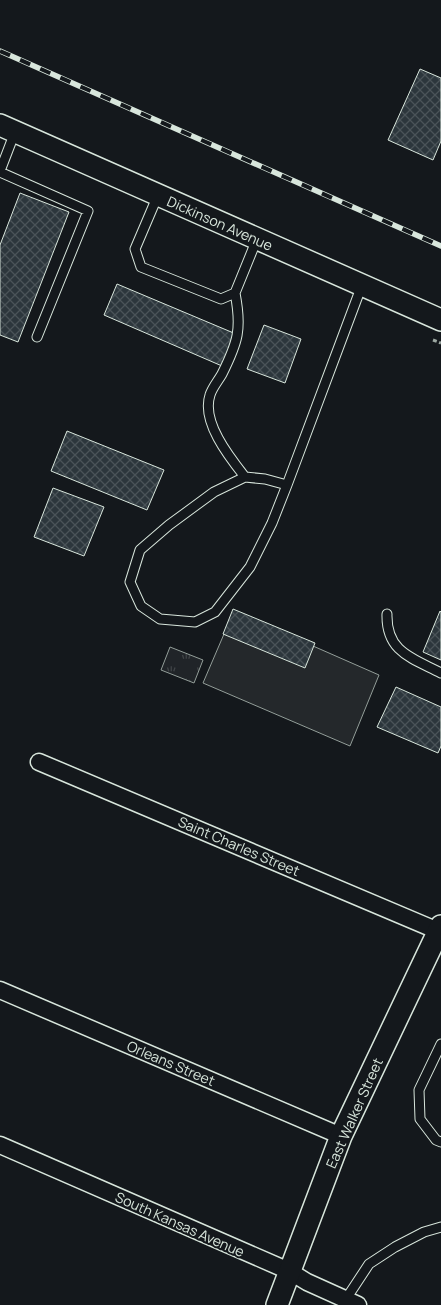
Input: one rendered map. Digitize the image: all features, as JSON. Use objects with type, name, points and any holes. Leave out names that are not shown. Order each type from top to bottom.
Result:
[{"type":"street","name":"Dickinson Avenue","points":[[7,129],[441,320]]},
{"type":"street","name":"Saint Charles Street","points":[[39,762],[440,928]]},
{"type":"street","name":"East Walker Street","points":[[276,1305],[341,1136],[440,928]]},
{"type":"street","name":"Orleans Street","points":[[0,990],[341,1136]]},
{"type":"street","name":"South Kansas Avenue","points":[[0,1145],[288,1271],[349,1303]]},
{"type":"lane","points":[[7,129],[0,172],[88,211],[37,337]]},
{"type":"lane","points":[[158,195],[136,250],[141,266],[221,299],[235,293]]},
{"type":"lane","points":[[246,477],[226,453],[215,432],[209,411],[210,395],[237,341],[239,315],[235,293],[257,239]]},
{"type":"lane","points":[[287,485],[265,479],[246,477],[214,492],[169,525],[140,550],[130,582],[141,606],[160,619],[195,622],[215,612],[250,567],[272,523],[287,485],[362,285]]},
{"type":"lane","points":[[388,614],[387,628],[392,640],[402,652],[441,673]]},
{"type":"lane","points":[[441,1044],[419,1090],[420,1119],[436,1140],[441,1142]]},
{"type":"lane","points":[[349,1303],[369,1264],[395,1247],[424,1232],[441,1227]]},
{"type":"green space","points":[[170,647],[203,660],[194,683],[161,670]]},
{"type":"shaded area","points":[[224,634],[313,646],[379,675],[350,746],[203,683]]},
{"type":"building","points":[[420,69],[441,78],[441,141],[433,160],[388,140]]},
{"type":"building","points":[[20,193],[69,212],[18,342],[0,335],[0,245]]},
{"type":"building","points":[[117,284],[236,334],[222,366],[104,315]]},
{"type":"building","points":[[264,325],[301,339],[285,383],[247,369]]},
{"type":"building","points":[[67,431],[164,470],[147,510],[51,471]]},
{"type":"building","points":[[53,488],[104,507],[84,556],[34,537]]},
{"type":"building","points":[[233,609],[315,643],[305,668],[223,634]]},
{"type":"building","points":[[441,612],[441,660],[423,652]]},
{"type":"building","points":[[396,687],[441,707],[441,746],[438,753],[377,727]]},
{"type":"railway","points":[[0,51],[441,246]]}]
